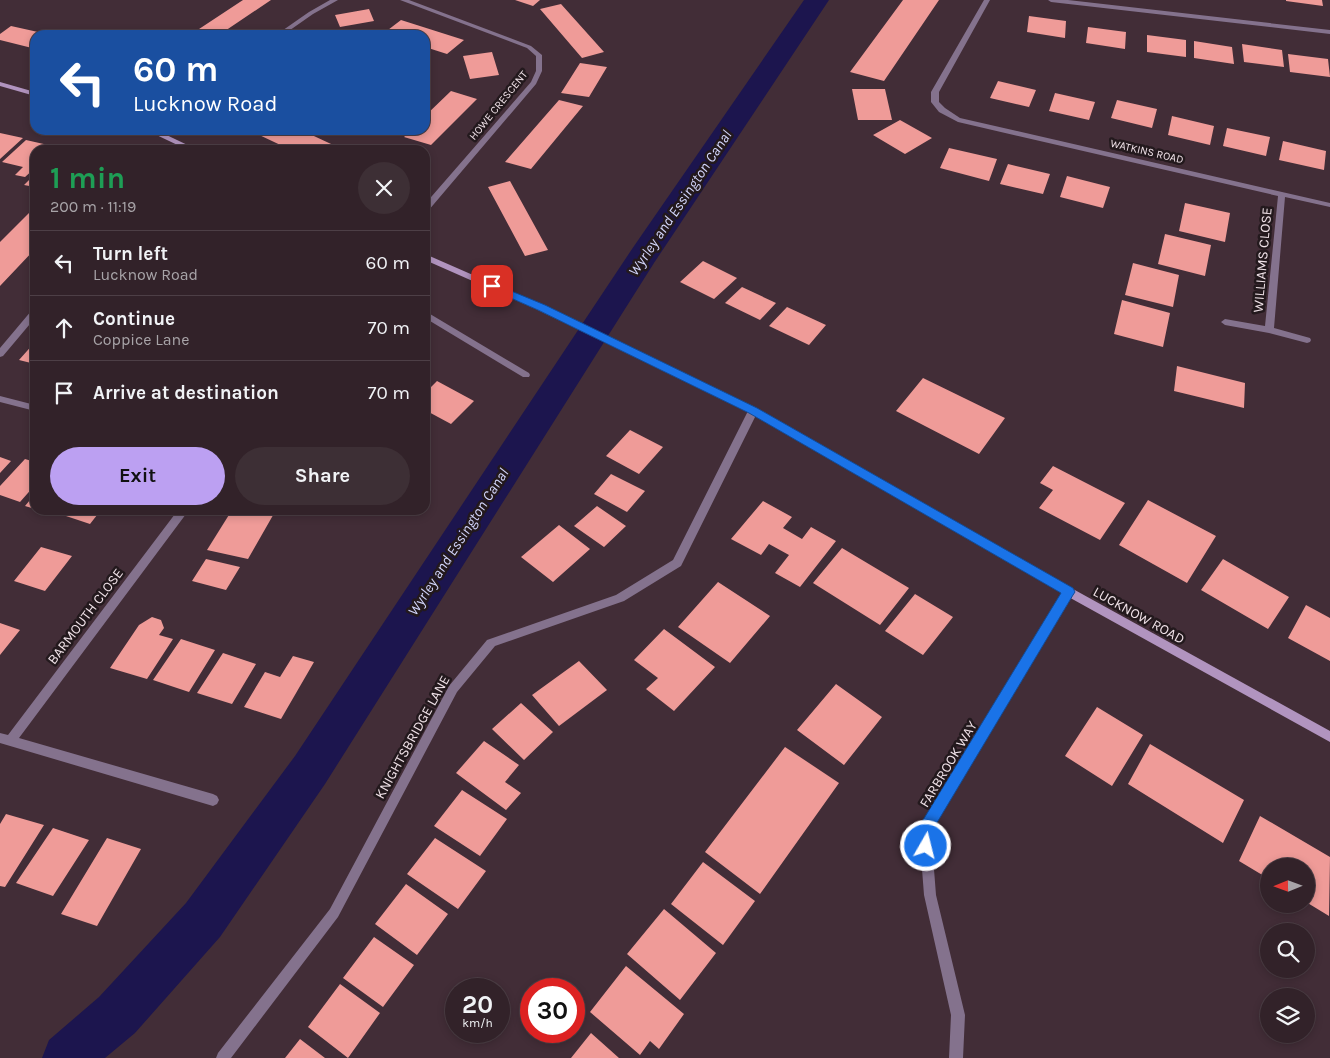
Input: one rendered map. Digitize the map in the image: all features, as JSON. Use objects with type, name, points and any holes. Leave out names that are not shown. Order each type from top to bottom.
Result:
[{"type":"street","points":[[286,30],[311,13],[335,0]]},
{"type":"street","name":"HOWE CRESCENT","points":[[403,0],[529,47],[539,55],[539,71],[534,83],[430,203]]},
{"type":"street","name":"WATKINS ROAD","points":[[987,0],[934,92],[935,102],[942,110],[958,120],[1330,205]]},
{"type":"street","points":[[1051,0],[1330,32]]},
{"type":"street","points":[[0,84],[30,93]]},
{"type":"street","points":[[159,135],[178,145]]},
{"type":"street","name":"WILLIAMS CLOSE","points":[[1269,330],[1282,193]]},
{"type":"street","name":"LUCKNOW ROAD","points":[[430,260],[542,308],[753,411],[1069,592],[1330,737]]},
{"type":"street","points":[[430,317],[526,375]]},
{"type":"street","points":[[0,354],[30,318]]},
{"type":"street","name":"WILLIAMS CLOSE","points":[[1225,322],[1269,330],[1307,340]]},
{"type":"street","points":[[0,400],[30,407]]},
{"type":"street","name":"KNIGHTSBRIDGE LANE","points":[[223,1058],[334,913],[453,689],[491,643],[620,598],[677,563],[753,411]]},
{"type":"street","name":"BARMOUTH CLOSE","points":[[180,515],[5,739],[213,800]]},
{"type":"street","name":"FARBROOK WAY","points":[[956,1058],[958,1014],[930,895],[925,830],[1069,592]]},
{"type":"building","points":[[243,0],[271,0],[226,30],[198,30]]},
{"type":"building","points":[[515,0],[540,0],[533,6]]},
{"type":"building","points":[[903,0],[939,0],[884,81],[850,72]]},
{"type":"building","points":[[1322,0],[1323,6],[1286,1]]},
{"type":"building","points":[[561,4],[604,52],[582,58],[540,9]]},
{"type":"building","points":[[369,9],[374,21],[340,27],[335,15]]},
{"type":"building","points":[[1029,16],[1066,21],[1065,38],[1027,32]]},
{"type":"building","points":[[401,20],[464,40],[447,54],[430,49],[430,30],[388,30]]},
{"type":"building","points":[[11,26],[30,30],[30,48],[0,40],[0,34]]},
{"type":"building","points":[[1088,27],[1126,32],[1125,49],[1086,43]]},
{"type":"building","points":[[1147,35],[1186,40],[1186,57],[1147,52]]},
{"type":"building","points":[[1194,41],[1232,47],[1234,64],[1194,58]]},
{"type":"building","points":[[1242,44],[1282,50],[1284,67],[1244,62]]},
{"type":"building","points":[[492,52],[499,75],[470,79],[463,56]]},
{"type":"building","points":[[1288,54],[1328,59],[1330,77],[1290,72]]},
{"type":"building","points":[[580,63],[607,67],[589,97],[561,93]]},
{"type":"building","points":[[998,81],[1036,90],[1029,107],[990,98]]},
{"type":"building","points":[[852,89],[885,89],[892,120],[858,120]]},
{"type":"building","points":[[451,91],[477,99],[431,145],[404,137],[406,135],[430,135],[430,111]]},
{"type":"building","points":[[1055,93],[1095,102],[1089,120],[1049,111]]},
{"type":"building","points":[[559,100],[583,106],[531,169],[505,162]]},
{"type":"building","points":[[1117,100],[1157,109],[1152,128],[1111,118]]},
{"type":"building","points":[[1172,116],[1214,126],[1210,145],[1168,135]]},
{"type":"building","points":[[900,120],[932,138],[905,154],[873,135]]},
{"type":"building","points":[[1227,128],[1270,137],[1266,156],[1223,146]]},
{"type":"building","points":[[0,133],[23,138],[0,159]]},
{"type":"building","points":[[259,135],[312,135],[333,145],[280,145]]},
{"type":"building","points":[[26,140],[48,145],[30,145],[30,172],[25,177],[15,175],[23,167],[2,162]]},
{"type":"building","points":[[1283,141],[1326,151],[1324,170],[1279,160]]},
{"type":"building","points":[[949,148],[997,159],[989,181],[940,168]]},
{"type":"building","points":[[1008,164],[1050,174],[1043,194],[1000,184]]},
{"type":"building","points":[[1067,176],[1110,187],[1103,208],[1060,197]]},
{"type":"building","points":[[30,179],[30,186],[24,185]]},
{"type":"building","points":[[510,181],[548,250],[525,256],[488,187]]},
{"type":"building","points":[[1185,203],[1230,213],[1225,242],[1179,231]]},
{"type":"building","points":[[30,212],[30,254],[0,286],[0,242]]},
{"type":"building","points":[[1165,234],[1211,245],[1205,276],[1158,264]]},
{"type":"building","points":[[703,261],[737,278],[714,299],[680,282]]},
{"type":"building","points":[[1133,263],[1179,275],[1173,307],[1125,295]]},
{"type":"building","points":[[742,287],[776,303],[760,320],[725,303]]},
{"type":"building","points":[[1122,300],[1170,313],[1163,347],[1114,334]]},
{"type":"building","points":[[787,307],[826,325],[809,345],[769,326]]},
{"type":"building","points":[[30,348],[30,363],[19,360]]},
{"type":"building","points":[[1177,366],[1245,383],[1244,408],[1174,391]]},
{"type":"building","points":[[923,378],[1005,418],[979,454],[896,411]]},
{"type":"building","points":[[437,381],[474,401],[451,424],[430,413],[430,388]]},
{"type":"building","points":[[630,430],[663,447],[639,474],[606,456]]},
{"type":"building","points":[[0,457],[11,461],[0,473]]},
{"type":"building","points":[[25,459],[30,460],[30,491],[20,502],[0,495],[0,486]]},
{"type":"building","points":[[1053,466],[1125,503],[1100,540],[1039,508],[1053,490],[1040,483]]},
{"type":"building","points":[[611,474],[645,491],[627,512],[594,494]]},
{"type":"building","points":[[30,500],[30,508],[25,506]]},
{"type":"building","points":[[1148,500],[1216,536],[1187,583],[1119,545]]},
{"type":"building","points":[[763,501],[792,517],[783,528],[802,539],[811,527],[836,541],[800,587],[775,573],[789,555],[769,544],[761,555],[731,539]]},
{"type":"building","points":[[597,506],[626,526],[604,547],[574,526]]},
{"type":"building","points":[[63,515],[97,515],[90,524]]},
{"type":"building","points":[[229,515],[273,515],[248,559],[207,550]]},
{"type":"building","points":[[559,525],[590,549],[553,582],[521,557]]},
{"type":"building","points":[[41,547],[72,556],[45,591],[14,581]]},
{"type":"building","points":[[842,548],[909,588],[880,625],[813,583]]},
{"type":"building","points":[[206,559],[240,567],[226,590],[192,581]]},
{"type":"building","points":[[1223,559],[1289,597],[1268,629],[1201,590]]},
{"type":"building","points":[[718,582],[770,616],[730,663],[678,627]]},
{"type":"building","points":[[915,594],[953,617],[923,655],[885,631]]},
{"type":"building","points":[[1306,605],[1330,618],[1330,661],[1288,638]]},
{"type":"building","points":[[152,617],[161,620],[164,628],[159,635],[173,639],[147,679],[110,668],[139,625]]},
{"type":"building","points":[[0,623],[20,630],[0,655]]},
{"type":"building","points":[[664,629],[715,667],[674,711],[646,689],[658,678],[634,660]]},
{"type":"building","points":[[181,639],[215,650],[189,692],[153,680]]},
{"type":"building","points":[[223,653],[256,664],[232,704],[197,693]]},
{"type":"building","points":[[293,656],[314,662],[281,719],[244,707],[265,672],[280,677]]},
{"type":"building","points":[[579,661],[607,690],[559,726],[532,695]]},
{"type":"building","points":[[836,684],[882,717],[844,765],[797,730]]},
{"type":"building","points":[[521,703],[553,732],[524,760],[492,729]]},
{"type":"building","points":[[1097,707],[1143,735],[1112,786],[1065,756]]},
{"type":"building","points":[[484,741],[519,765],[505,782],[521,793],[506,810],[456,773]]},
{"type":"building","points":[[1150,744],[1244,800],[1223,843],[1128,784]]},
{"type":"building","points":[[785,747],[839,783],[760,894],[705,852]]},
{"type":"building","points":[[462,790],[507,819],[480,856],[434,826]]},
{"type":"building","points":[[6,814],[44,825],[5,887],[0,886],[0,824]]},
{"type":"building","points":[[1260,816],[1330,857],[1329,916],[1315,907],[1315,858],[1260,858],[1260,874],[1239,861]]},
{"type":"building","points":[[53,828],[89,840],[53,896],[16,883]]},
{"type":"building","points":[[107,838],[141,849],[97,926],[61,914]]},
{"type":"building","points":[[435,838],[486,871],[458,909],[407,874]]},
{"type":"building","points":[[703,862],[755,901],[723,945],[671,904]]},
{"type":"building","points":[[406,884],[448,914],[417,955],[375,924]]},
{"type":"building","points":[[664,909],[716,953],[680,1000],[627,954]]},
{"type":"building","points":[[374,937],[414,965],[383,1007],[343,978]]},
{"type":"building","points":[[626,966],[684,1014],[659,1049],[650,1041],[640,1055],[590,1012]]},
{"type":"building","points":[[340,984],[380,1013],[348,1058],[308,1027]]},
{"type":"building","points":[[591,1033],[619,1058],[571,1058],[585,1043]]},
{"type":"building","points":[[300,1039],[325,1058],[285,1058]]},
{"type":"waterway","name":"Wyrley and Essington Canal","points":[[67,1058],[117,1015],[203,920],[310,770],[643,256],[817,0]]},
{"type":"route","points":[[492,286],[542,308],[753,411],[1069,592],[925,830],[926,846]]}]
